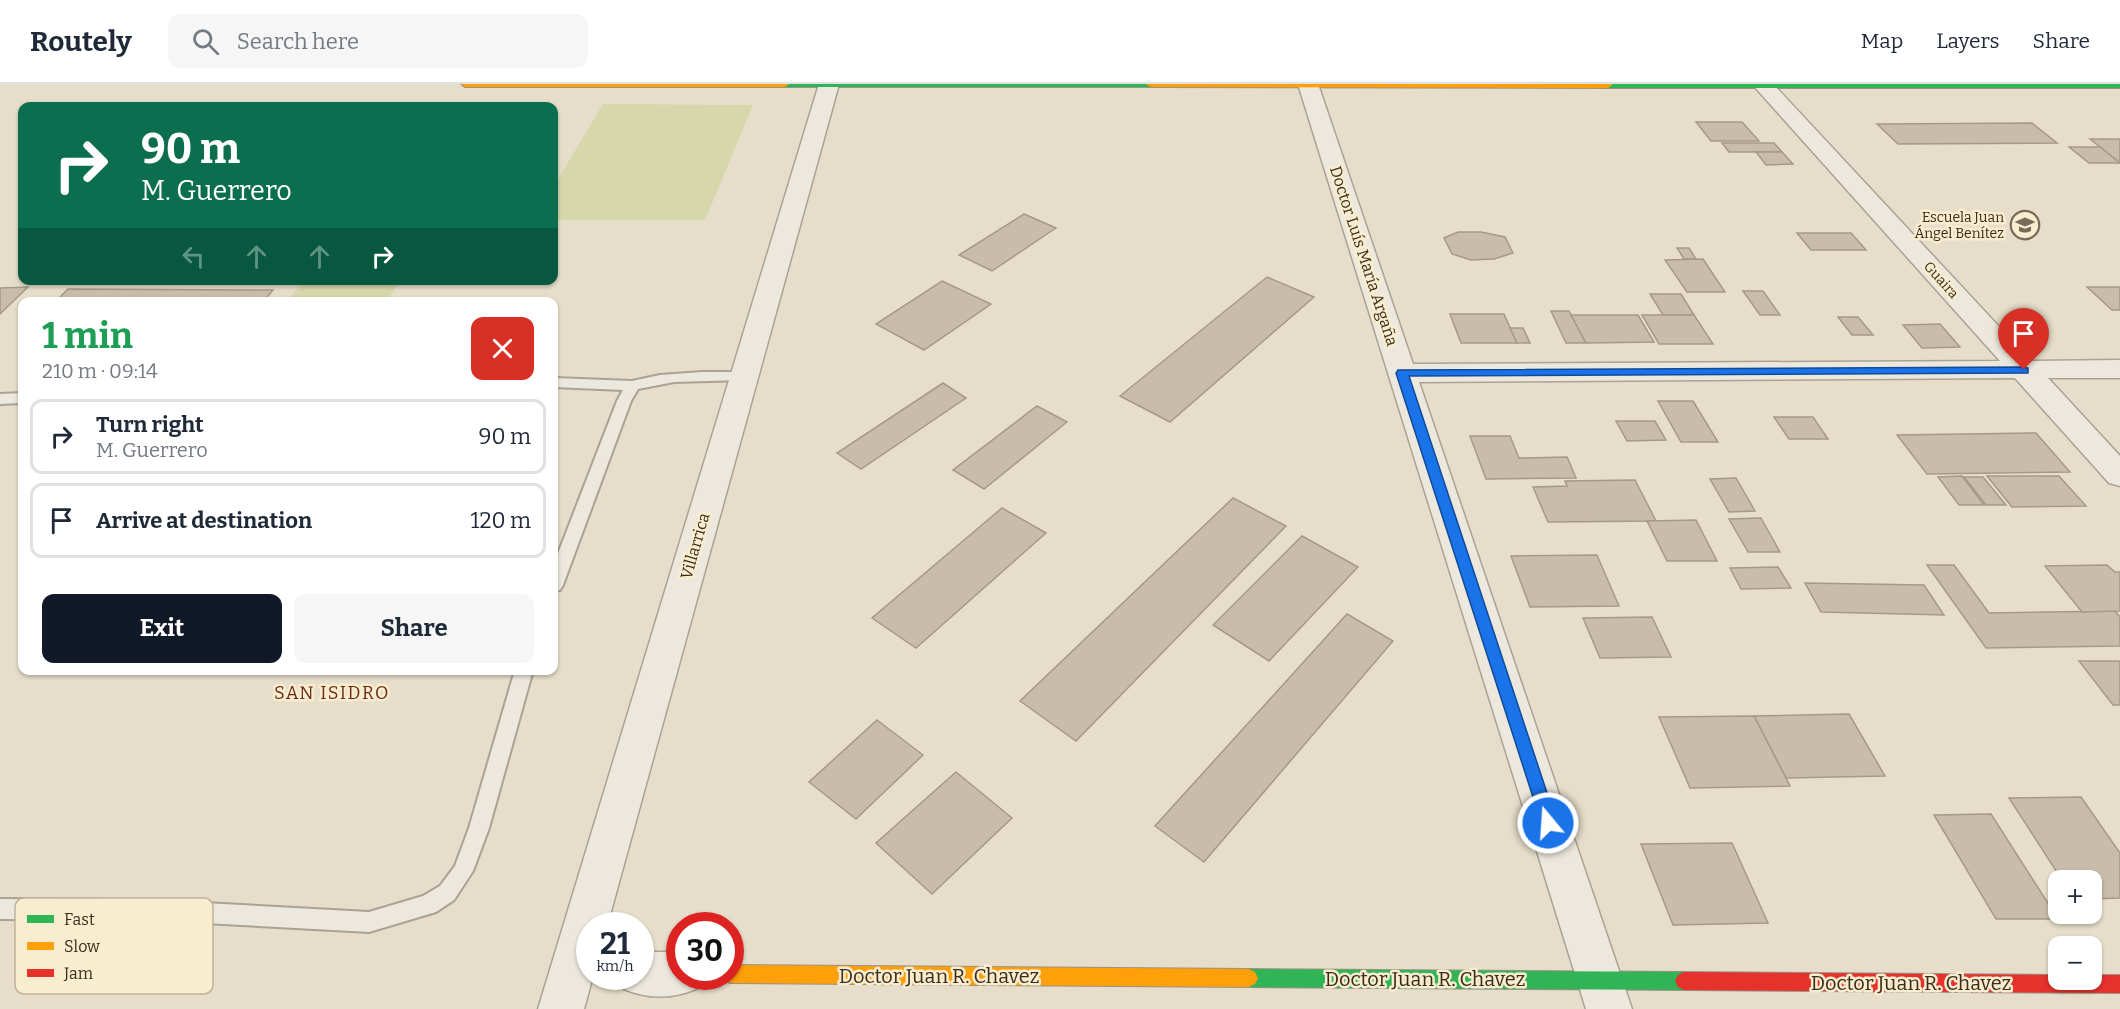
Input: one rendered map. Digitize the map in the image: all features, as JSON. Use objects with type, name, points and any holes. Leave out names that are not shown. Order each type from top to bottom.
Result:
[{"type":"street","points":[[465,84],[2120,85]]},
{"type":"street","name":"Villarrica","points":[[574,985],[744,376],[829,84]]},
{"type":"street","name":"Doctor Luís María Argaña","points":[[1308,84],[1604,995]]},
{"type":"street","name":"Guaira","points":[[1763,85],[2120,475]]},
{"type":"street","points":[[1402,373],[2120,369]]},
{"type":"street","name":"Doctor Juan R. Chavez","points":[[744,974],[1604,995],[2120,984]]},
{"type":"lane","points":[[558,382],[633,386],[644,382],[680,377],[744,376]]},
{"type":"lane","points":[[558,574],[624,401],[633,386]]},
{"type":"lane","points":[[0,399],[18,398]]},
{"type":"lane","points":[[213,914],[369,922],[428,905],[447,893],[464,871],[479,828],[523,675]]},
{"type":"lane","points":[[0,909],[15,909]]},
{"type":"green space","points":[[603,104],[753,105],[705,220],[558,220],[558,179]]},
{"type":"green space","points":[[301,285],[398,285],[389,297],[290,297]]},
{"type":"building","points":[[1696,122],[1742,122],[1759,141],[1711,141]]},
{"type":"building","points":[[2032,123],[2057,143],[1898,144],[1877,124]]},
{"type":"building","points":[[2090,139],[2120,139],[2120,163]]},
{"type":"building","points":[[1722,143],[1774,143],[1782,152],[1729,152]]},
{"type":"building","points":[[2069,147],[2100,147],[2120,163],[2089,163]]},
{"type":"building","points":[[1756,152],[1782,152],[1793,164],[1766,165]]},
{"type":"building","points":[[1024,214],[1056,228],[992,271],[959,255]]},
{"type":"building","points":[[1458,232],[1481,232],[1505,237],[1513,253],[1494,259],[1471,260],[1452,254],[1444,238]]},
{"type":"building","points":[[1797,233],[1851,233],[1866,250],[1811,250]]},
{"type":"building","points":[[1677,248],[1689,248],[1696,259],[1684,259]]},
{"type":"building","points":[[1703,259],[1725,292],[1687,292],[1665,260]]},
{"type":"building","points":[[1267,277],[1314,297],[1170,422],[1120,396]]},
{"type":"building","points":[[942,281],[991,304],[924,350],[876,324]]},
{"type":"building","points":[[28,287],[0,314],[0,288]]},
{"type":"building","points":[[2087,287],[2120,287],[2120,310],[2112,310]]},
{"type":"building","points":[[68,289],[273,290],[267,297],[60,297]]},
{"type":"building","points":[[1743,291],[1763,291],[1780,315],[1760,315]]},
{"type":"building","points":[[1650,294],[1681,294],[1694,315],[1663,315]]},
{"type":"building","points":[[1551,311],[1569,311],[1586,343],[1566,343]]},
{"type":"building","points":[[1450,314],[1504,314],[1517,343],[1461,343]]},
{"type":"building","points":[[1571,315],[1638,315],[1654,342],[1586,343]]},
{"type":"building","points":[[1642,315],[1694,315],[1713,344],[1659,344]]},
{"type":"building","points":[[1838,317],[1858,317],[1873,335],[1852,335]]},
{"type":"building","points":[[1940,324],[1960,347],[1922,348],[1903,325]]},
{"type":"building","points":[[1510,328],[1523,328],[1530,343],[1517,343]]},
{"type":"building","points":[[943,383],[966,398],[861,469],[837,453]]},
{"type":"building","points":[[1658,401],[1693,401],[1718,442],[1681,442]]},
{"type":"building","points":[[1037,406],[1067,422],[984,489],[953,470]]},
{"type":"building","points":[[1774,417],[1813,417],[1828,439],[1789,439]]},
{"type":"building","points":[[1616,421],[1655,421],[1666,440],[1627,441]]},
{"type":"building","points":[[2036,433],[2070,472],[1927,474],[1897,435]]},
{"type":"building","points":[[1470,436],[1510,436],[1519,458],[1567,457],[1576,478],[1486,479]]},
{"type":"building","points":[[1962,476],[1984,505],[1959,505],[1938,477]]},
{"type":"building","points":[[1987,476],[2059,476],[2086,506],[2012,507]]},
{"type":"building","points":[[1964,477],[1983,477],[2006,505],[1986,505]]},
{"type":"building","points":[[1736,478],[1755,511],[1729,512],[1710,479]]},
{"type":"building","points":[[1635,480],[1656,521],[1548,522],[1533,487],[1567,486],[1565,481]]},
{"type":"building","points":[[1233,498],[1286,526],[1076,741],[1020,701]]},
{"type":"building","points":[[1002,508],[1046,533],[916,648],[872,618]]},
{"type":"building","points":[[1761,518],[1780,552],[1748,552],[1729,519]]},
{"type":"building","points":[[1696,520],[1717,561],[1667,561],[1647,521]]},
{"type":"building","points":[[1302,536],[1358,567],[1269,661],[1213,625]]},
{"type":"building","points":[[1597,555],[1619,606],[1530,607],[1511,556]]},
{"type":"building","points":[[1927,565],[1954,565],[1989,613],[2115,611],[2120,617],[2120,646],[1986,648]]},
{"type":"building","points":[[2107,565],[2115,572],[2120,572],[2120,611],[2082,612],[2045,566]]},
{"type":"building","points":[[1778,567],[1791,588],[1741,589],[1730,568]]},
{"type":"building","points":[[1805,583],[1924,585],[1944,615],[1821,612]]},
{"type":"building","points":[[1347,614],[1393,641],[1204,862],[1155,826]]},
{"type":"building","points":[[1652,617],[1671,657],[1600,658],[1583,618]]},
{"type":"building","points":[[2079,661],[2120,661],[2120,705],[2113,705]]},
{"type":"building","points":[[1849,714],[1885,776],[1786,778],[1754,716]]},
{"type":"building","points":[[1754,716],[1790,786],[1690,788],[1659,717]]},
{"type":"building","points":[[877,720],[923,755],[856,819],[809,782]]},
{"type":"building","points":[[956,772],[1012,818],[932,894],[876,843]]},
{"type":"building","points":[[2081,797],[2120,853],[2120,898],[2102,899],[2102,870],[2056,870],[2009,798]]},
{"type":"building","points":[[1991,814],[2048,903],[2048,919],[1996,919],[1934,815]]},
{"type":"building","points":[[1732,843],[1768,923],[1673,925],[1641,844]]},
{"type":"traffic: fast","points":[[785,84],[1150,84]]},
{"type":"traffic: fast","points":[[1608,85],[2120,85]]},
{"type":"traffic: fast","points":[[1249,978],[1684,981]]},
{"type":"traffic: slow","points":[[465,84],[785,84]]},
{"type":"traffic: slow","points":[[1150,84],[1608,85]]},
{"type":"traffic: slow","points":[[744,974],[1249,978]]},
{"type":"traffic: jam","points":[[1684,981],[2120,984]]},
{"type":"place","name":"Escuela Juan Ángel Benítez","points":[[2025,225]]},
{"type":"district","name":"SAN ISIDRO","points":[[332,693]]},
{"type":"route","points":[[1548,823],[1402,373],[2024,370]]}]
